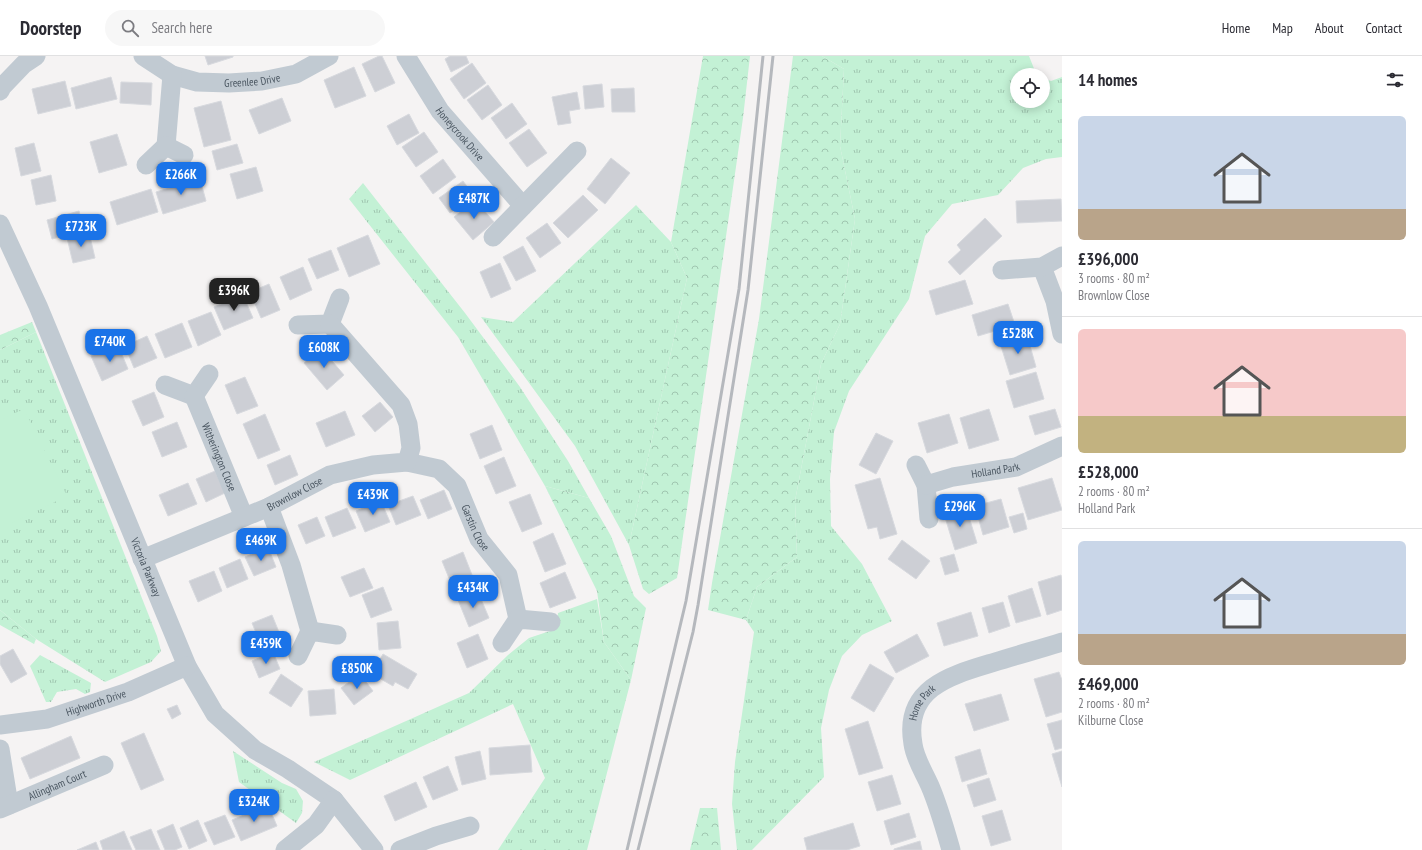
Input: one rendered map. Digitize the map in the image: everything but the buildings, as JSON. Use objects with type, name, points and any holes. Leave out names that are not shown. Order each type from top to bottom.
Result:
[{"type":"street","name":"Greenlee Drive","points":[[143,56],[172,75],[197,82],[229,84],[262,81],[296,74],[329,56]]},
{"type":"street","name":"Honeycrook Drive","points":[[406,56],[440,111],[523,206]]},
{"type":"street","points":[[0,91],[26,59]]},
{"type":"street","points":[[146,165],[166,146],[172,75]]},
{"type":"street","points":[[166,146],[184,155]]},
{"type":"street","points":[[493,237],[577,151]]},
{"type":"street","name":"Victoria Parkway","points":[[0,224],[38,306],[187,666],[215,714],[255,750],[288,769],[334,800],[374,850]]},
{"type":"street","points":[[1002,270],[1042,266],[1062,256]]},
{"type":"street","points":[[1042,266],[1055,302],[1062,334]]},
{"type":"street","points":[[330,324],[340,298]]},
{"type":"street","points":[[298,325],[330,324]]},
{"type":"street","points":[[330,324],[401,405],[408,424],[411,448],[407,462]]},
{"type":"street","points":[[165,385],[194,396],[209,374]]},
{"type":"street","name":"Witherington Close","points":[[194,396],[244,517]]},
{"type":"street","name":"Holland Park","points":[[926,485],[953,477],[1016,466],[1062,446]]},
{"type":"street","name":"Brownlow Close","points":[[142,559],[269,507],[330,475],[373,465],[407,462]]},
{"type":"street","name":"Garstin Close","points":[[407,462],[439,469],[457,486],[479,539],[508,575],[518,619]]},
{"type":"street","points":[[916,465],[926,485],[929,520]]},
{"type":"street","points":[[269,507],[291,565],[310,631],[298,656]]},
{"type":"street","points":[[502,643],[518,619],[551,622]]},
{"type":"street","points":[[310,631],[336,635]]},
{"type":"street","name":"Home Park","points":[[952,850],[935,799],[916,758],[913,745],[912,720],[914,710],[918,702],[931,688],[951,676],[1062,642]]},
{"type":"street","name":"Highworth Drive","points":[[0,725],[47,719],[128,692],[187,666]]},
{"type":"street","name":"Allingham Court","points":[[0,749],[5,807],[104,765]]},
{"type":"street","points":[[285,850],[316,825],[334,800]]},
{"type":"street","points":[[400,850],[439,843],[470,826]]},
{"type":"green space","points":[[703,56],[750,56],[743,118],[677,578],[649,594],[643,589],[629,545],[687,278],[671,242]]},
{"type":"green space","points":[[793,56],[822,56],[844,69],[840,146],[855,219],[840,324],[821,364],[795,501],[797,557],[757,587],[746,620],[708,610],[759,319]]},
{"type":"green space","points":[[822,56],[1029,56],[1034,68],[1010,68],[1010,108],[1050,108],[1050,81],[1062,77],[1062,157],[1046,159],[1023,168],[998,195],[952,204],[925,236],[909,299],[849,391],[834,432],[830,479],[831,526],[862,564],[892,621],[862,635],[842,656],[829,690],[821,728],[824,777],[752,850],[737,850],[732,804],[735,762],[754,632],[746,620],[757,587],[797,557],[795,501],[821,364],[840,324],[855,219],[840,146],[844,69]]},
{"type":"green space","points":[[363,183],[465,313],[520,387],[568,461],[589,498],[545,486],[458,337],[349,199]]},
{"type":"green space","points":[[636,205],[671,242],[687,278],[629,545],[575,446],[481,317],[513,322]]},
{"type":"green space","points":[[32,322],[36,332],[0,350],[0,335]]},
{"type":"green space","points":[[36,332],[157,636],[161,651],[151,662],[105,682],[36,639],[0,610],[0,350]]},
{"type":"green space","points":[[24,409],[67,496],[0,529],[0,420]]},
{"type":"green space","points":[[545,486],[589,498],[611,536],[634,596],[646,608],[631,680],[604,642],[597,591]]},
{"type":"green space","points":[[597,599],[604,642],[631,680],[587,850],[498,850],[545,778],[513,704],[350,780],[314,762],[469,693],[508,655],[529,638],[556,629],[558,613]]},
{"type":"green space","points":[[0,610],[36,639],[34,644],[0,625]]},
{"type":"green space","points":[[40,655],[91,683],[90,692],[85,694],[76,689],[57,692],[51,702],[46,702],[30,666]]},
{"type":"green space","points":[[233,751],[282,783],[296,789],[303,801],[302,813],[296,823],[239,782]]},
{"type":"green space","points":[[700,808],[717,808],[721,850],[690,850]]},
{"type":"railway","points":[[627,850],[686,601],[739,289],[763,56]]},
{"type":"railway","points":[[638,850],[693,632],[698,605],[748,290],[773,56]]}]
